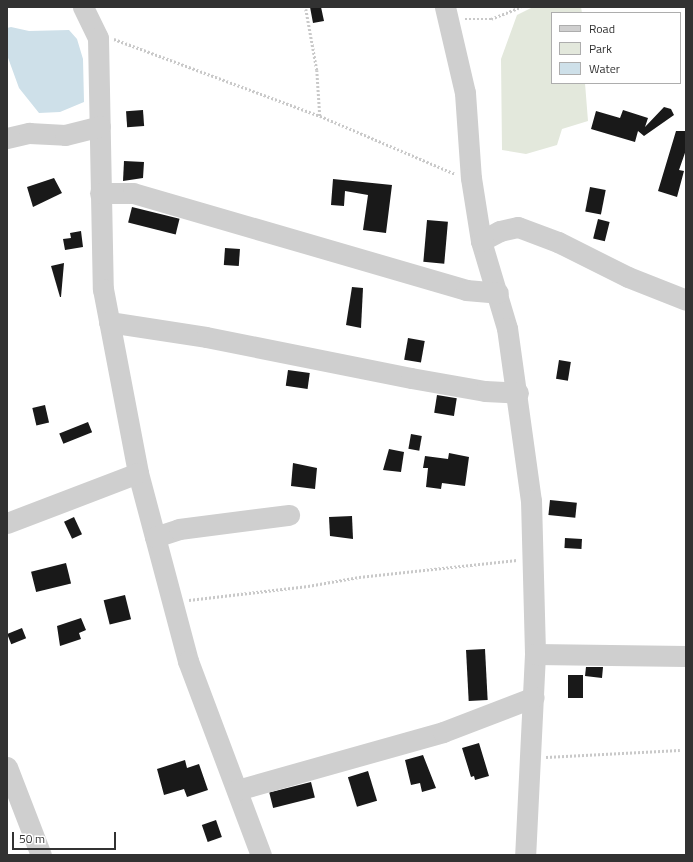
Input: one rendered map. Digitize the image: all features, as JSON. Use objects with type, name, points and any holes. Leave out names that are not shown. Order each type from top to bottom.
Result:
[{"type":"street","points":[[83,7],[98,38],[103,289],[138,473],[188,661],[261,855]]},
{"type":"street","points":[[447,13],[465,93],[471,178],[481,241],[498,293],[518,393],[534,559],[534,697],[525,855]]},
{"type":"street","points":[[7,138],[29,133],[65,135],[100,126]]},
{"type":"street","points":[[100,193],[133,194],[466,290],[498,293]]},
{"type":"street","points":[[481,241],[500,231],[518,227],[558,242],[628,278],[686,300]]},
{"type":"street","points":[[109,322],[206,337],[426,381],[518,393]]},
{"type":"street","points":[[7,523],[138,473]]},
{"type":"street","points":[[155,537],[179,529],[289,515]]},
{"type":"street","points":[[535,654],[686,656]]},
{"type":"street","points":[[237,790],[443,732],[534,697]]},
{"type":"street","points":[[7,767],[40,855]]},
{"type":"path","points":[[447,13],[491,19],[521,7]]},
{"type":"path","points":[[306,9],[317,70],[320,116]]},
{"type":"path","points":[[98,38],[122,40],[320,116],[389,148],[471,178]]},
{"type":"path","points":[[173,603],[359,577],[534,559]]},
{"type":"path","points":[[530,758],[680,750]]},
{"type":"green space","points":[[533,7],[581,7],[582,12],[551,12],[551,84],[585,84],[588,121],[562,129],[557,145],[526,154],[502,150],[501,59],[517,15]]},
{"type":"water","points":[[11,27],[29,31],[69,30],[77,39],[83,59],[84,102],[60,112],[39,113],[19,88],[7,55],[7,28]]},
{"type":"building","points":[[310,7],[321,7],[324,21],[313,23]]},
{"type":"building","points":[[664,107],[671,109],[674,115],[644,136],[638,131],[635,142],[591,129],[596,111],[620,118],[623,110],[648,118],[645,127]]},
{"type":"building","points":[[143,110],[144,126],[127,127],[126,111]]},
{"type":"building","points":[[676,131],[686,131],[686,150],[679,170],[684,171],[677,197],[658,191]]},
{"type":"building","points":[[124,161],[144,162],[143,178],[123,181]]},
{"type":"building","points":[[54,178],[62,193],[33,207],[27,187]]},
{"type":"building","points":[[333,179],[392,185],[386,233],[363,230],[368,195],[345,191],[344,206],[331,205]]},
{"type":"building","points":[[590,187],[606,190],[601,215],[585,212]]},
{"type":"building","points":[[132,207],[180,219],[176,234],[128,223]]},
{"type":"building","points":[[598,219],[610,222],[605,241],[593,238]]},
{"type":"building","points":[[427,220],[448,222],[444,264],[423,262]]},
{"type":"building","points":[[81,231],[83,247],[65,250],[63,239],[71,238],[70,233]]},
{"type":"building","points":[[225,248],[240,249],[239,266],[224,265]]},
{"type":"building","points":[[64,263],[61,297],[60,297],[51,266]]},
{"type":"building","points":[[352,287],[363,288],[361,328],[346,325]]},
{"type":"building","points":[[408,338],[425,341],[421,363],[404,360]]},
{"type":"building","points":[[559,360],[571,362],[568,381],[556,379]]},
{"type":"building","points":[[288,370],[310,373],[308,389],[286,386]]},
{"type":"building","points":[[437,395],[457,398],[454,416],[434,413]]},
{"type":"building","points":[[45,405],[49,423],[36,425],[32,408]]},
{"type":"building","points":[[88,422],[92,432],[63,444],[59,434]]},
{"type":"building","points":[[411,434],[422,436],[419,451],[408,449]]},
{"type":"building","points":[[389,449],[404,452],[401,472],[383,470]]},
{"type":"building","points":[[449,453],[469,457],[465,486],[442,483],[441,489],[426,487],[428,468],[423,468],[425,456],[448,459]]},
{"type":"building","points":[[293,463],[317,468],[315,489],[291,486]]},
{"type":"building","points":[[550,500],[577,503],[575,518],[548,515]]},
{"type":"building","points":[[352,516],[353,539],[330,536],[329,517]]},
{"type":"building","points":[[74,517],[82,534],[72,539],[64,522]]},
{"type":"building","points":[[565,538],[582,539],[581,549],[564,548]]},
{"type":"building","points":[[66,563],[71,583],[36,592],[31,572]]},
{"type":"building","points":[[125,595],[131,619],[110,625],[104,600]]},
{"type":"building","points":[[81,618],[86,630],[79,633],[81,639],[60,646],[57,626]]},
{"type":"building","points":[[22,628],[26,638],[11,644],[7,634]]},
{"type":"building","points":[[485,649],[488,700],[469,701],[466,650]]},
{"type":"building","points":[[586,667],[603,667],[602,678],[585,676]]},
{"type":"building","points":[[568,675],[583,675],[583,698],[568,698]]},
{"type":"building","points":[[479,743],[489,776],[475,780],[474,776],[471,777],[462,748]]},
{"type":"building","points":[[423,755],[436,788],[422,792],[420,783],[411,785],[405,760]]},
{"type":"building","points":[[185,760],[187,768],[199,764],[208,790],[187,797],[184,789],[164,795],[157,769]]},
{"type":"building","points":[[368,771],[377,801],[357,807],[348,777]]},
{"type":"building","points":[[311,782],[315,798],[273,808],[269,792]]},
{"type":"building","points":[[216,820],[222,837],[208,842],[202,825]]}]
